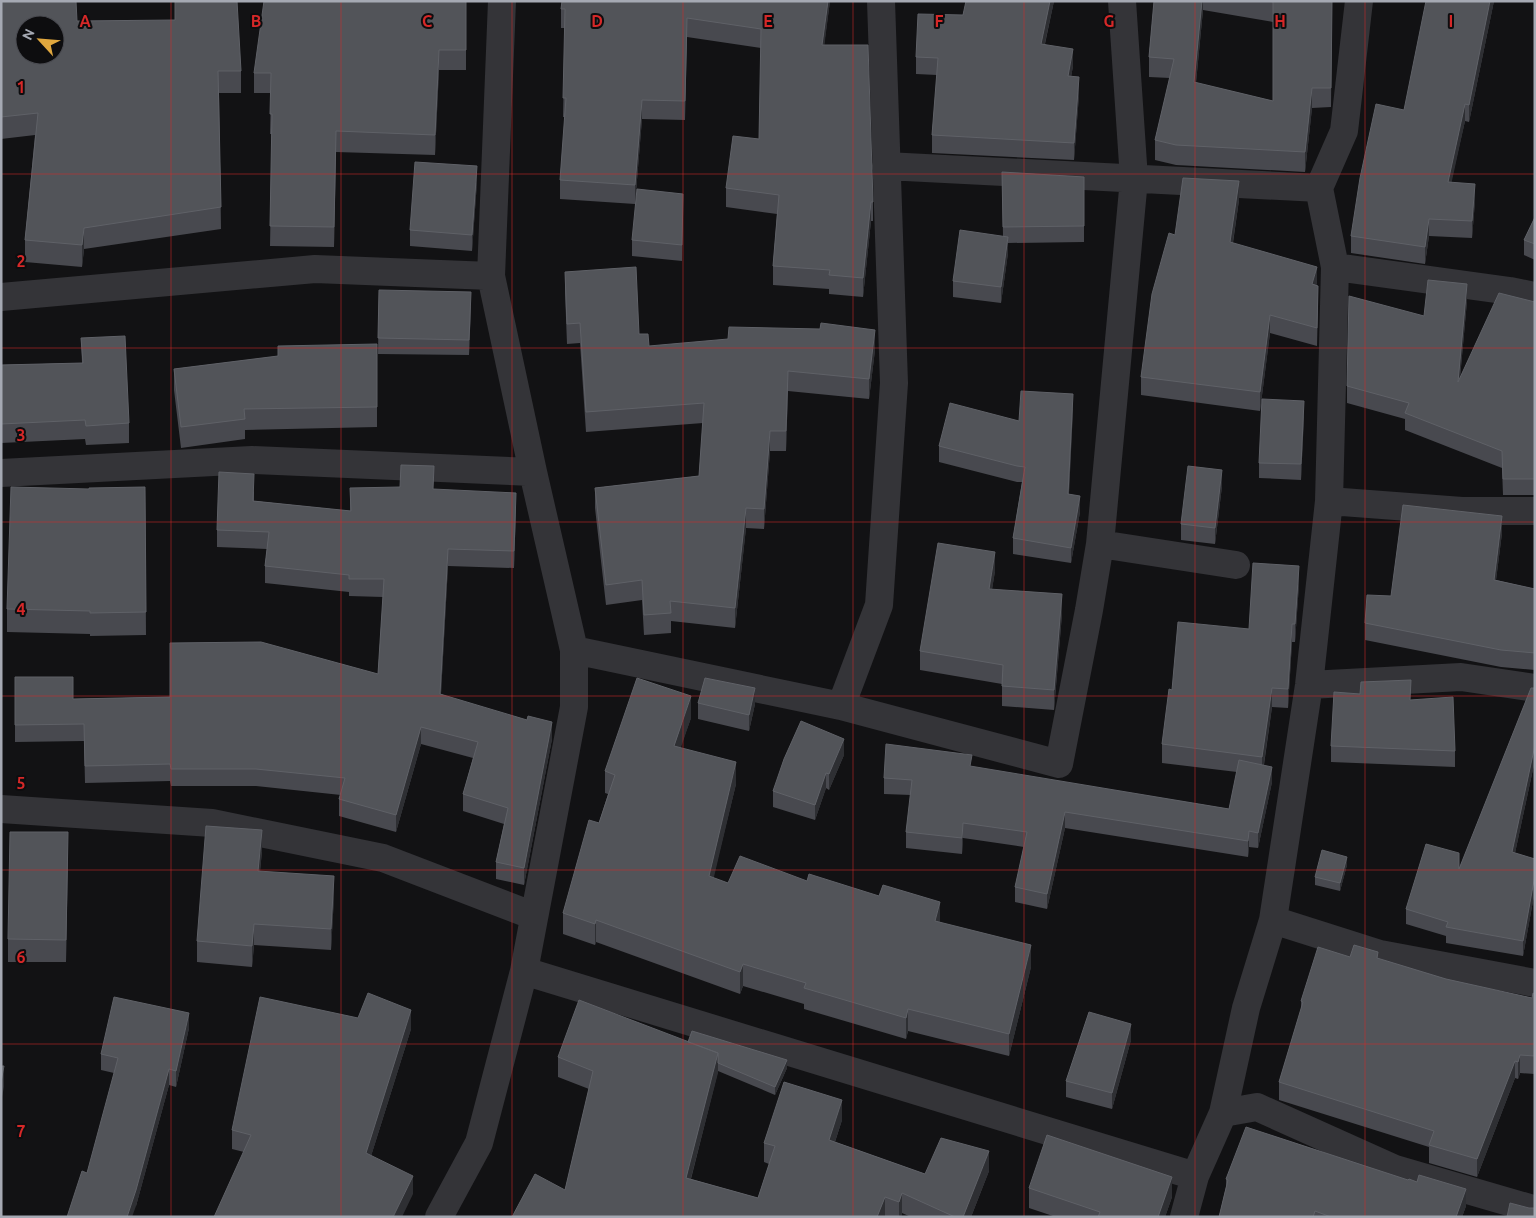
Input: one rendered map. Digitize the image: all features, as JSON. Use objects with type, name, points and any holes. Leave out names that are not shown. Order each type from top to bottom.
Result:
[{"type":"street","points":[[439,1217],[478,1143],[524,971],[574,707],[574,650],[491,276],[502,1]]},
{"type":"street","points":[[841,706],[879,605],[894,383],[881,1]]},
{"type":"street","points":[[574,650],[841,706],[1059,764],[1090,610],[1100,544],[1134,179],[1122,1]]},
{"type":"street","points":[[1184,1217],[1195,1176],[1223,1113],[1246,1008],[1273,920],[1309,685],[1329,501],[1335,267],[1319,188],[1344,131],[1359,1]]},
{"type":"street","points":[[886,166],[1319,188]]},
{"type":"street","points":[[1335,267],[1535,296]]},
{"type":"street","points":[[1,297],[315,270],[491,276]]},
{"type":"street","points":[[1,473],[252,460],[533,472]]},
{"type":"street","points":[[1329,501],[1462,510],[1535,511]]},
{"type":"street","points":[[1100,544],[1236,565]]},
{"type":"street","points":[[1309,685],[1461,677],[1535,688]]},
{"type":"street","points":[[1,809],[221,825],[383,858],[534,916]]},
{"type":"street","points":[[1273,920],[1380,954],[1535,983]]},
{"type":"street","points":[[524,971],[1195,1176]]},
{"type":"street","points":[[1223,1113],[1257,1108],[1395,1169],[1533,1209]]},
{"type":"building","points":[[1,1],[76,1],[77,21],[175,20],[175,1],[237,1],[241,71],[218,71],[221,207],[84,228],[82,245],[25,240],[38,113],[1,117]]},
{"type":"building","points":[[264,1],[466,1],[466,50],[439,50],[435,135],[336,131],[334,227],[270,226],[271,73],[254,73]]},
{"type":"building","points":[[562,1],[828,1],[822,45],[868,45],[873,202],[871,202],[863,278],[829,275],[830,270],[773,266],[779,195],[726,188],[733,136],[759,139],[761,29],[687,18],[685,101],[642,100],[635,185],[560,180],[566,98],[563,98],[565,9],[561,9]]},
{"type":"building","points":[[966,1],[1050,1],[1041,44],[1073,49],[1068,76],[1079,77],[1074,143],[932,135],[938,58],[916,57],[918,14],[963,15]]},
{"type":"building","points":[[1154,1],[1202,1],[1194,82],[1273,101],[1273,2],[1268,1],[1332,1],[1331,88],[1312,88],[1305,152],[1176,145],[1155,140],[1174,59],[1149,57]]},
{"type":"building","points":[[1426,1],[1490,1],[1469,105],[1465,104],[1448,182],[1475,184],[1472,221],[1429,219],[1425,247],[1351,236],[1360,178],[1376,104],[1404,110]]},
{"type":"building","points":[[415,162],[477,166],[472,235],[410,230]]},
{"type":"building","points":[[1002,172],[1084,177],[1084,226],[1003,227]]},
{"type":"building","points":[[1183,178],[1239,181],[1230,242],[1317,267],[1312,284],[1318,286],[1317,328],[1270,315],[1260,392],[1141,377],[1152,294],[1169,233],[1175,235]]},
{"type":"building","points":[[637,189],[683,194],[682,245],[632,240]]},
{"type":"building","points":[[1535,217],[1535,244],[1524,240]]},
{"type":"building","points":[[960,230],[1008,237],[1001,287],[953,281]]},
{"type":"building","points":[[636,267],[639,334],[648,334],[649,346],[728,339],[729,327],[820,329],[821,323],[875,330],[869,379],[788,371],[786,431],[770,431],[764,509],[746,508],[735,608],[670,601],[671,613],[644,615],[642,580],[606,585],[595,488],[699,476],[704,403],[586,412],[580,323],[567,324],[565,272]]},
{"type":"building","points":[[1428,280],[1467,284],[1458,382],[1499,293],[1535,302],[1535,479],[1503,479],[1502,451],[1405,413],[1409,403],[1347,386],[1349,296],[1424,316]]},
{"type":"building","points":[[379,290],[471,292],[469,340],[378,338]]},
{"type":"building","points":[[125,336],[129,423],[86,426],[85,420],[1,424],[1,365],[83,363],[81,338]]},
{"type":"building","points":[[377,344],[377,407],[244,409],[245,419],[181,427],[174,369],[278,356],[278,346]]},
{"type":"building","points":[[1021,391],[1073,394],[1068,494],[1080,496],[1071,548],[1013,538],[1025,467],[939,446],[950,403],[1019,421]]},
{"type":"building","points":[[1262,399],[1304,401],[1301,464],[1259,463]]},
{"type":"building","points":[[401,465],[434,466],[433,489],[516,493],[514,551],[448,549],[440,694],[527,720],[528,716],[552,722],[524,868],[496,862],[508,808],[463,794],[478,742],[421,727],[396,815],[339,799],[345,778],[256,769],[171,769],[170,764],[85,766],[84,724],[15,725],[15,677],[73,677],[73,699],[170,697],[170,643],[261,642],[378,674],[384,579],[349,579],[349,575],[265,566],[269,532],[217,530],[219,472],[254,474],[253,501],[351,511],[350,488],[400,487]]},
{"type":"building","points":[[1188,466],[1222,470],[1215,528],[1181,524]]},
{"type":"building","points":[[11,487],[89,489],[145,487],[146,612],[90,613],[90,611],[7,609]]},
{"type":"building","points":[[1403,505],[1502,516],[1494,580],[1535,589],[1535,653],[1501,650],[1365,623],[1367,595],[1391,596]]},
{"type":"building","points":[[938,543],[995,552],[989,589],[1062,594],[1054,690],[1002,686],[1003,665],[920,651]]},
{"type":"building","points":[[1253,563],[1299,566],[1295,624],[1292,624],[1288,689],[1272,688],[1262,757],[1162,744],[1169,689],[1172,690],[1178,622],[1249,629]]},
{"type":"building","points":[[637,678],[691,696],[674,746],[736,762],[709,876],[728,883],[740,856],[807,881],[809,874],[879,896],[883,885],[940,902],[935,921],[1031,945],[1009,1034],[908,1009],[906,1018],[804,988],[806,983],[743,964],[740,972],[596,920],[595,924],[563,913],[589,820],[599,823],[615,775],[605,771]]},
{"type":"building","points":[[705,678],[755,688],[749,715],[698,703]]},
{"type":"building","points":[[1411,680],[1410,700],[1453,697],[1455,751],[1331,746],[1334,692],[1360,694],[1361,682]]},
{"type":"building","points":[[1531,688],[1535,688],[1535,745],[1512,852],[1535,859],[1535,875],[1523,941],[1446,927],[1448,922],[1406,909],[1426,844],[1459,853],[1459,869]]},
{"type":"building","points":[[801,721],[844,739],[829,774],[826,773],[815,805],[773,791],[784,759]]},
{"type":"building","points":[[886,744],[972,755],[970,766],[1229,809],[1239,760],[1272,767],[1258,833],[1249,831],[1248,841],[1065,812],[1047,894],[1015,887],[1027,832],[963,823],[962,838],[906,832],[912,780],[884,778]]},
{"type":"building","points":[[206,826],[262,830],[258,871],[334,876],[331,929],[254,924],[252,946],[197,941]]},
{"type":"building","points":[[10,832],[68,832],[66,940],[8,939]]},
{"type":"building","points":[[1322,850],[1347,857],[1340,883],[1315,877]]},
{"type":"building","points":[[1354,945],[1378,952],[1377,958],[1446,979],[1532,998],[1533,993],[1535,994],[1535,1056],[1520,1055],[1518,1062],[1515,1061],[1477,1159],[1429,1145],[1434,1131],[1279,1082],[1318,947],[1350,957]]},
{"type":"building","points":[[368,993],[411,1010],[366,1153],[413,1176],[393,1217],[214,1217],[251,1135],[232,1130],[260,997],[358,1018]]},
{"type":"building","points":[[114,997],[189,1013],[176,1071],[169,1069],[127,1217],[67,1217],[82,1171],[87,1173],[118,1058],[101,1054]]},
{"type":"building","points":[[579,1000],[718,1053],[686,1178],[758,1198],[775,1146],[764,1143],[784,1082],[842,1100],[829,1140],[925,1174],[941,1138],[989,1151],[963,1217],[955,1217],[902,1193],[899,1202],[885,1197],[877,1217],[512,1217],[535,1174],[565,1190],[593,1071],[558,1057]]},
{"type":"building","points":[[1089,1012],[1131,1024],[1112,1093],[1066,1081]]},
{"type":"building","points":[[692,1031],[787,1060],[775,1087],[718,1063],[718,1053],[688,1042]]},
{"type":"building","points":[[1,1066],[4,1066],[1,1082]]},
{"type":"building","points":[[1246,1127],[1408,1180],[1417,1182],[1419,1175],[1466,1189],[1456,1217],[1331,1217],[1315,1211],[1313,1217],[1219,1217],[1228,1180],[1226,1179]]},
{"type":"building","points":[[1047,1135],[1172,1177],[1158,1217],[1098,1217],[1100,1212],[1029,1188]]},
{"type":"building","points":[[1510,1203],[1535,1208],[1535,1217],[1507,1217]]}]
